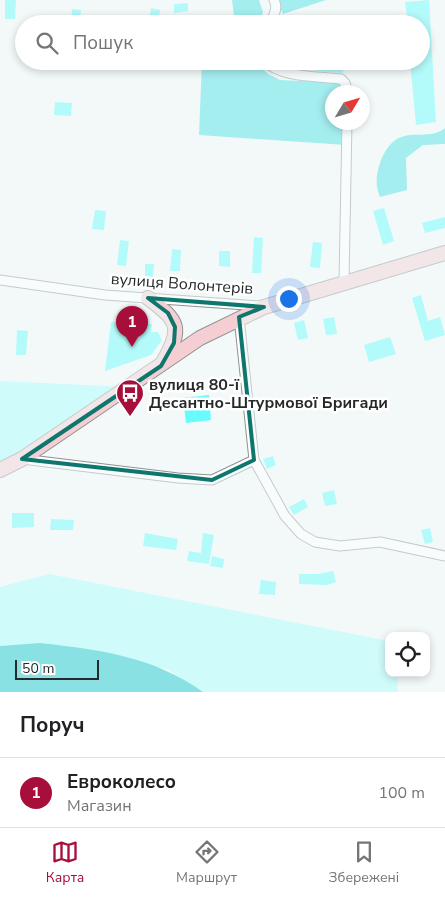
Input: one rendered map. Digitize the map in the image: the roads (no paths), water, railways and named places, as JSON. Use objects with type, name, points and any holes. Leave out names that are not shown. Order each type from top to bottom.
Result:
[{"type":"street","points":[[273,15],[276,5],[274,0]]},
{"type":"street","points":[[279,70],[340,79],[346,85]]},
{"type":"street","points":[[344,282],[347,130]]},
{"type":"street","name":"вулиця Волонтерів","points":[[0,280],[148,298],[264,307],[445,253]]},
{"type":"street","points":[[148,298],[168,313],[175,326],[174,343],[160,366]]},
{"type":"street","points":[[2,468],[22,459],[200,338],[239,317],[264,307]]},
{"type":"street","points":[[239,317],[254,460],[285,516],[301,534],[315,542],[340,546],[380,542],[445,556]]},
{"type":"street","points":[[22,459],[178,478],[212,480],[254,460]]},
{"type":"place","name":"Евроколесо","points":[[132,347]]},
{"type":"place","name":"вулиця 80-ї Десантно-Штурмової Бригади","points":[[130,417]]}]
